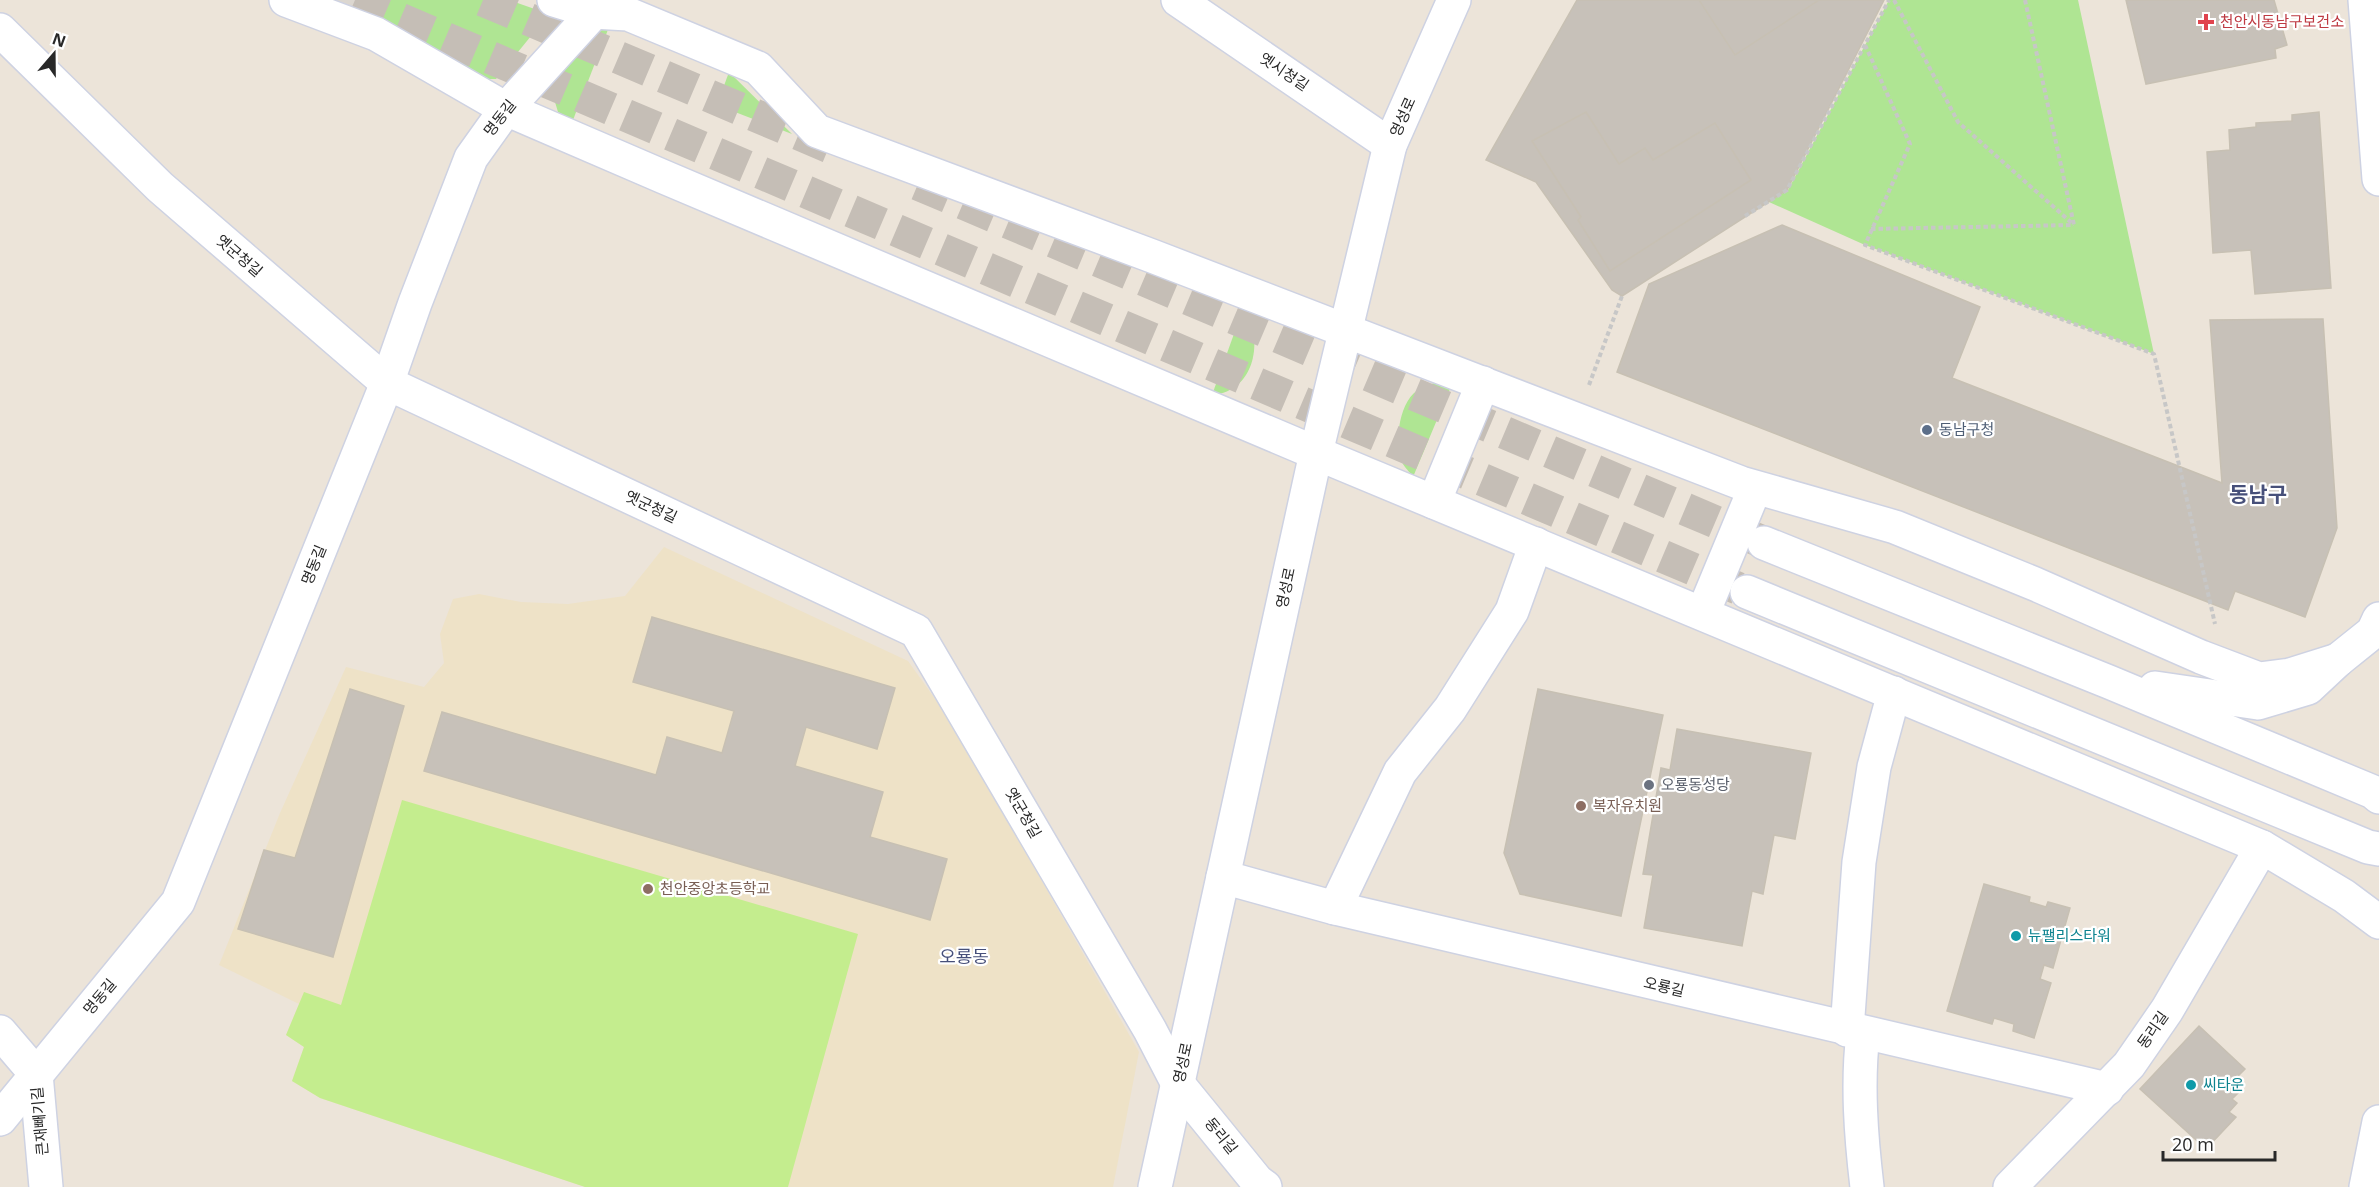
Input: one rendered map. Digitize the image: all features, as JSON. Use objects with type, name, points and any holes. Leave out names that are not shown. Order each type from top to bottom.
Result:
[{"type":"street","points":[[286,0],[376,34],[506,109],[1316,453],[2262,847],[2344,896],[2379,922]]},
{"type":"street","points":[[554,0],[599,6],[627,14],[758,68],[817,131],[1483,383],[1748,486],[1895,527],[2259,679],[2290,675],[2338,660]]},
{"type":"street","name":"옛시청길","points":[[1178,0],[1390,145]]},
{"type":"street","name":"영성로","points":[[1155,1187],[1316,453],[1390,145],[1454,0]]},
{"type":"street","points":[[2365,0],[2379,179]]},
{"type":"street","name":"명동길","points":[[0,1119],[178,902],[387,383],[471,158],[506,109],[599,6]]},
{"type":"street","name":"옛군청길","points":[[0,30],[160,187],[387,383],[916,631],[1150,1030],[1178,1083]]},
{"type":"street","points":[[1434,502],[1483,383]]},
{"type":"street","points":[[1696,610],[1748,486]]},
{"type":"street","points":[[1764,543],[2109,682],[2373,792],[2379,797]]},
{"type":"street","points":[[1335,908],[1400,772],[1450,710],[1512,611],[1536,544]]},
{"type":"street","points":[[1748,592],[2368,847],[2379,849]]},
{"type":"street","points":[[2109,682],[2258,703],[2308,688],[2373,632],[2379,619]]},
{"type":"street","points":[[1868,1187],[1862,1143],[1860,1060],[1855,1032],[1859,862],[1875,766],[1894,693]]},
{"type":"street","name":"동리길","points":[[2010,1187],[2129,1065],[2167,1011],[2219,925],[2262,847]]},
{"type":"street","name":"오룡길","points":[[1223,877],[1335,908],[1855,1032],[2107,1089]]},
{"type":"street","name":"큰재빼기길","points":[[0,1032],[36,1074],[46,1187]]},
{"type":"street","name":"동리길","points":[[1178,1083],[1257,1181],[1265,1187]]},
{"type":"street","points":[[2366,1187],[2379,1122]]},
{"type":"path","points":[[1746,216],[1787,190],[1889,0]]},
{"type":"path","points":[[1894,0],[1958,122],[2074,225]]},
{"type":"path","points":[[2025,0],[2074,225]]},
{"type":"path","points":[[1865,45],[1910,144],[1865,245],[2154,354],[2224,666]]},
{"type":"path","points":[[1871,229],[2074,225]]},
{"type":"path","points":[[1576,419],[1622,296]]},
{"type":"shaded area","points":[[325,0],[380,0],[371,24]]},
{"type":"shaded area","name":"천안중앙초등학교","points":[[664,547],[908,661],[951,721],[1139,1052],[1113,1187],[585,1187],[320,1098],[292,1081],[304,1047],[286,1035],[299,1004],[219,965],[280,813],[346,667],[424,687],[444,663],[440,634],[453,599],[479,594],[521,602],[568,604],[625,596]]},
{"type":"green space","points":[[380,0],[509,0],[546,13],[544,20],[496,79],[482,79],[371,24]]},
{"type":"green space","points":[[1889,0],[2078,0],[2154,354],[1865,245],[1769,202],[1788,190]]},
{"type":"green space","points":[[609,27],[573,120],[558,112],[552,92],[558,68],[592,28]]},
{"type":"green space","points":[[729,72],[792,134],[717,105]]},
{"type":"green space","points":[[1244,306],[1254,333],[1252,361],[1247,374],[1238,384],[1227,391],[1212,395]]},
{"type":"green space","points":[[1444,381],[1452,384],[1413,477],[1403,464],[1398,443],[1403,411],[1414,393],[1421,388]]},
{"type":"green space","points":[[402,800],[858,934],[788,1187],[585,1187],[320,1098],[292,1081],[304,1047],[286,1035],[304,992],[341,1005]]},
{"type":"building","points":[[1577,0],[1884,0],[1787,190],[1622,296],[1612,290],[1536,182],[1486,160]]},
{"type":"building","points":[[1699,0],[1819,0],[1735,55]]},
{"type":"building","name":"천안시동남구보건소","points":[[2126,0],[2274,0],[2287,45],[2275,49],[2276,58],[2146,84]]},
{"type":"building","points":[[1586,112],[1619,164],[1645,148],[1653,160],[1715,123],[1751,180],[1610,271],[1578,220],[1581,217],[1532,141]]},
{"type":"building","points":[[2319,112],[2331,288],[2255,294],[2251,250],[2213,253],[2207,152],[2230,150],[2229,130],[2256,127],[2256,123],[2292,121],[2292,115]]},
{"type":"building","name":"동남구청","points":[[1782,225],[1980,307],[1952,378],[2222,483],[2210,320],[2323,319],[2337,528],[2305,617],[2235,591],[2228,610],[1617,372],[1649,284]]},
{"type":"building","points":[[652,617],[895,688],[877,749],[806,727],[795,766],[883,792],[870,837],[947,859],[930,920],[424,771],[442,712],[656,775],[667,737],[722,753],[734,711],[633,682]]},
{"type":"building","points":[[350,689],[404,706],[333,957],[238,929],[264,850],[295,858]]},
{"type":"building","points":[[1538,689],[1663,715],[1621,916],[1520,894],[1504,853]]},
{"type":"building","points":[[1677,729],[1811,753],[1795,839],[1774,835],[1763,894],[1752,891],[1742,946],[1644,928],[1653,875],[1643,874],[1661,768],[1670,770]]},
{"type":"building","name":"뉴팰리스타워","points":[[1984,884],[2030,897],[2029,902],[2046,907],[2048,902],[2070,908],[2053,968],[2044,965],[2040,979],[2051,983],[2034,1038],[2013,1031],[2014,1024],[1994,1018],[1992,1024],[1947,1011]]},
{"type":"building","name":"씨타운","points":[[2199,1026],[2245,1069],[2233,1081],[2242,1089],[2232,1099],[2237,1103],[2229,1112],[2236,1117],[2206,1149],[2140,1089]]},
{"type":"tunnel","points":[[355,0],[1742,590]]},
{"type":"tunnel","points":[[483,0],[837,150]]},
{"type":"tunnel","points":[[918,184],[1763,542]]},
{"type":"place","name":"천안시동남구보건소","points":[[2206,22]]},
{"type":"place","name":"동남구청","points":[[1927,430]]},
{"type":"place","name":"오룡동성당","points":[[1649,785]]},
{"type":"place","name":"복자유치원","points":[[1581,806]]},
{"type":"place","name":"천안중앙초등학교","points":[[648,889]]},
{"type":"place","name":"뉴팰리스타워","points":[[2016,936]]},
{"type":"place","name":"씨타운","points":[[2191,1085]]},
{"type":"district","name":"동남구","points":[[2258,495]]},
{"type":"district","name":"오룡동","points":[[964,957]]}]
